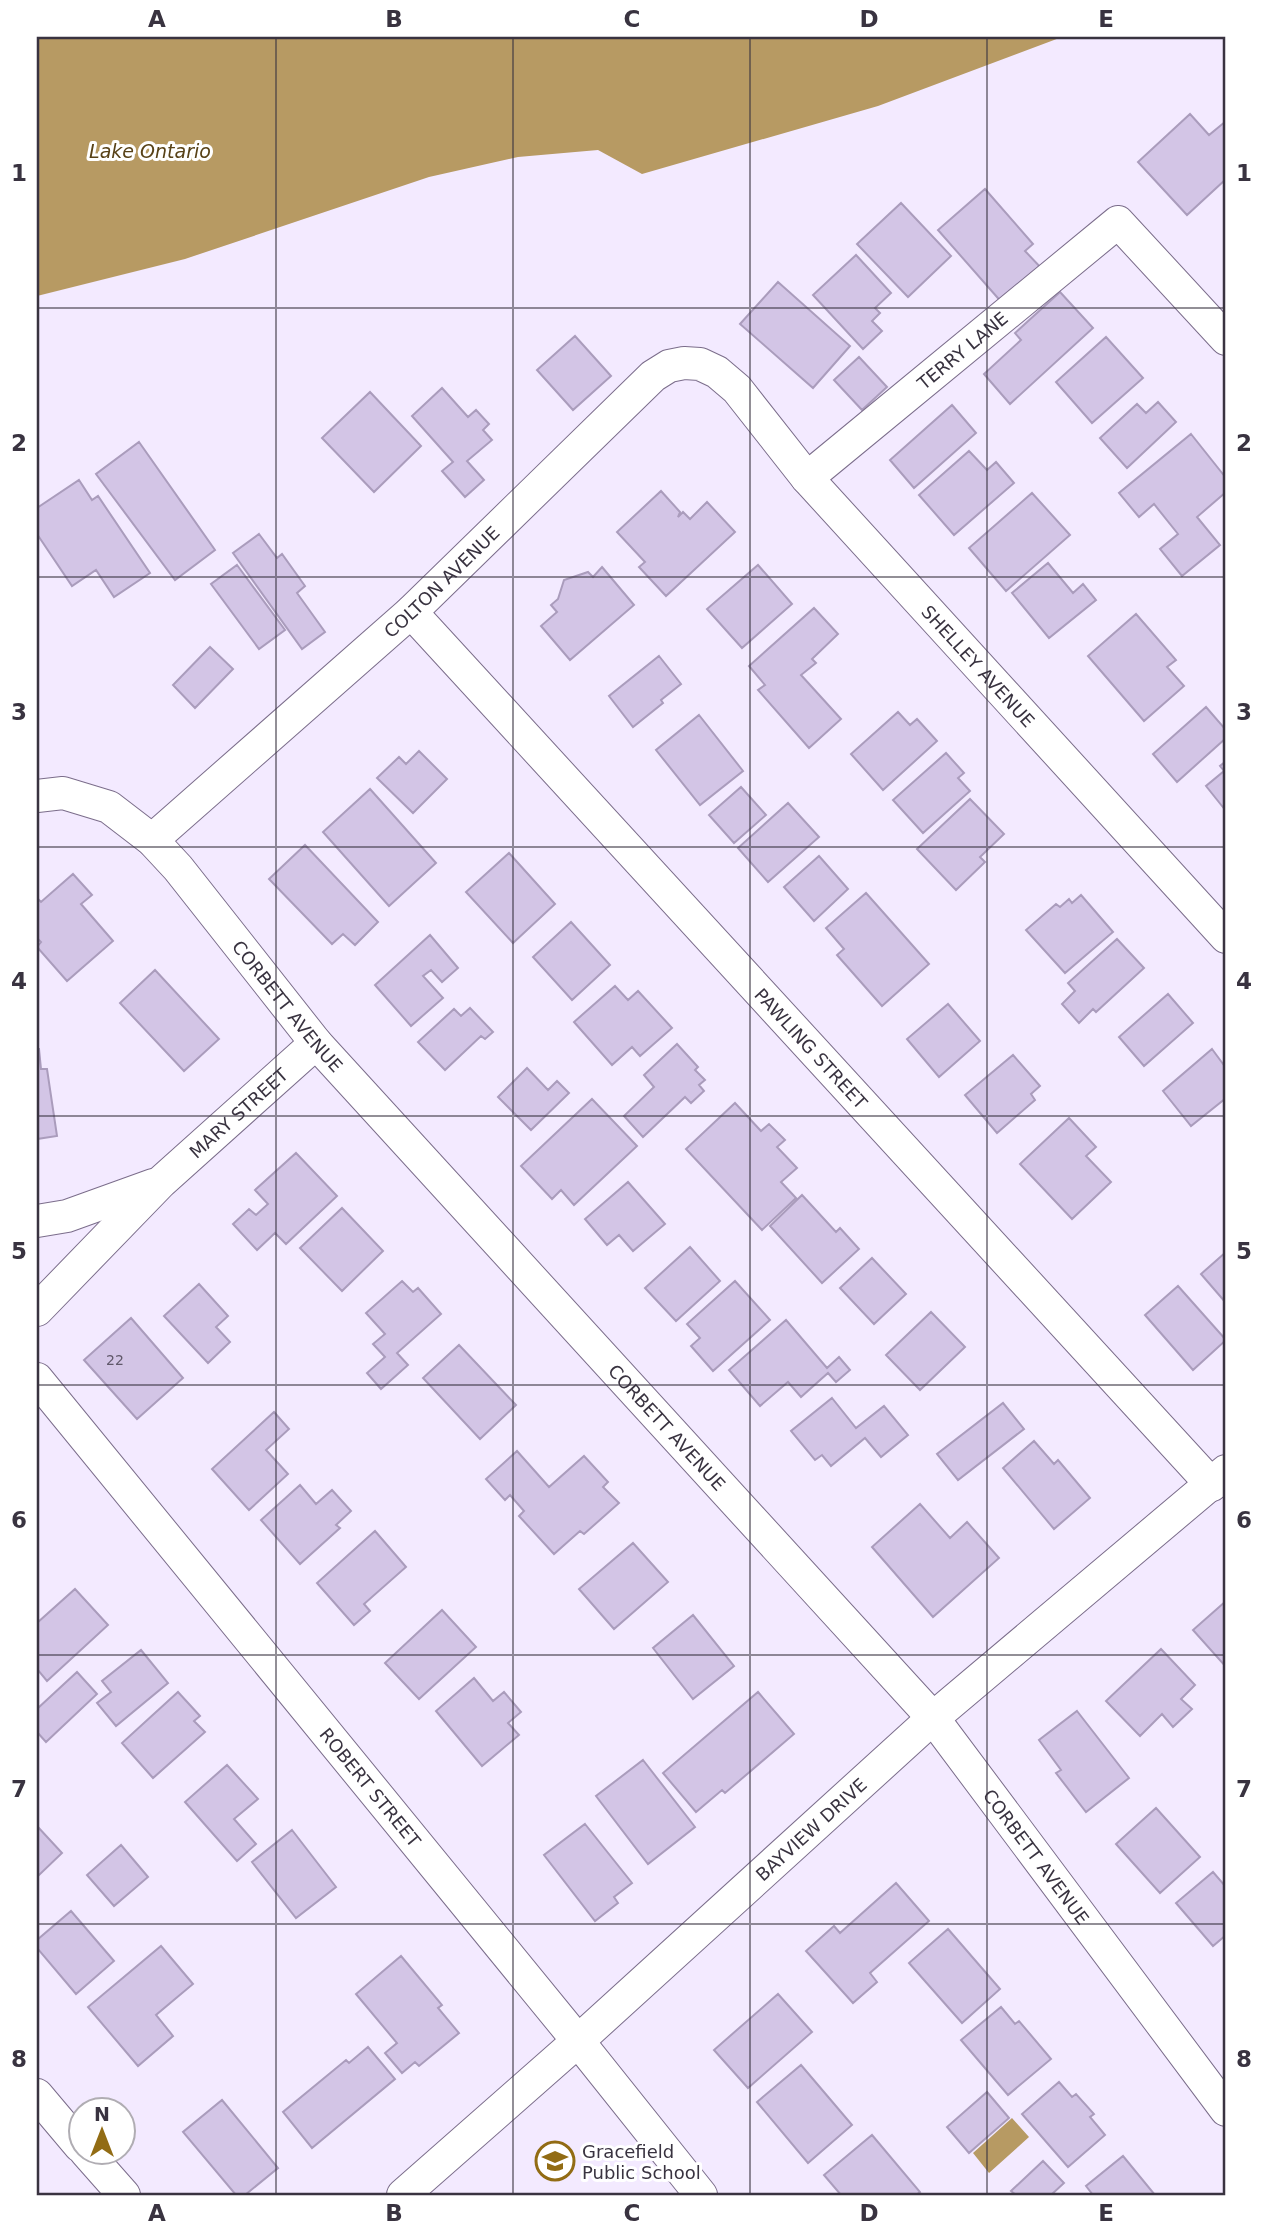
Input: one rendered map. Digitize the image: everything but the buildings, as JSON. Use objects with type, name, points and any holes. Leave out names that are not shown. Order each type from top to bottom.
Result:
[{"type":"street","name":"TERRY LANE","points":[[807,478],[1118,222],[1226,339]]},
{"type":"street","name":"COLTON AVENUE","points":[[152,840],[411,612],[653,376],[676,364],[699,364],[717,372],[737,389]]},
{"type":"street","name":"SHELLEY AVENUE","points":[[737,389],[807,478],[1226,937]]},
{"type":"street","name":"PAWLING STREET","points":[[411,612],[1219,1478]]},
{"type":"street","name":"CORBETT AVENUE","points":[[50,794],[109,807],[152,840],[178,868],[316,1043],[933,1718],[1226,2110]]},
{"type":"street","name":"MARY STREET","points":[[37,1310],[161,1182],[316,1043]]},
{"type":"street","name":"MARY STREET","points":[[37,1221],[67,1216],[161,1182]]},
{"type":"street","name":"ROBERT STREET","points":[[37,1379],[579,2041],[701,2195]]},
{"type":"street","name":"BAYVIEW DRIVE","points":[[403,2195],[579,2041],[933,1718],[1219,1478]]},
{"type":"street","points":[[37,2095],[66,2129]]},
{"type":"street","points":[[99,2166],[124,2195]]},
{"type":"water","name":"Lake Ontario","points":[[37,37],[1062,37],[878,106],[642,174],[598,150],[518,157],[429,177],[185,259],[37,296]]},
{"type":"water","points":[[1012,2118],[1029,2137],[989,2173],[973,2153]]},
{"type":"place","name":"Gracefield Public School","points":[[555,2161]]}]
